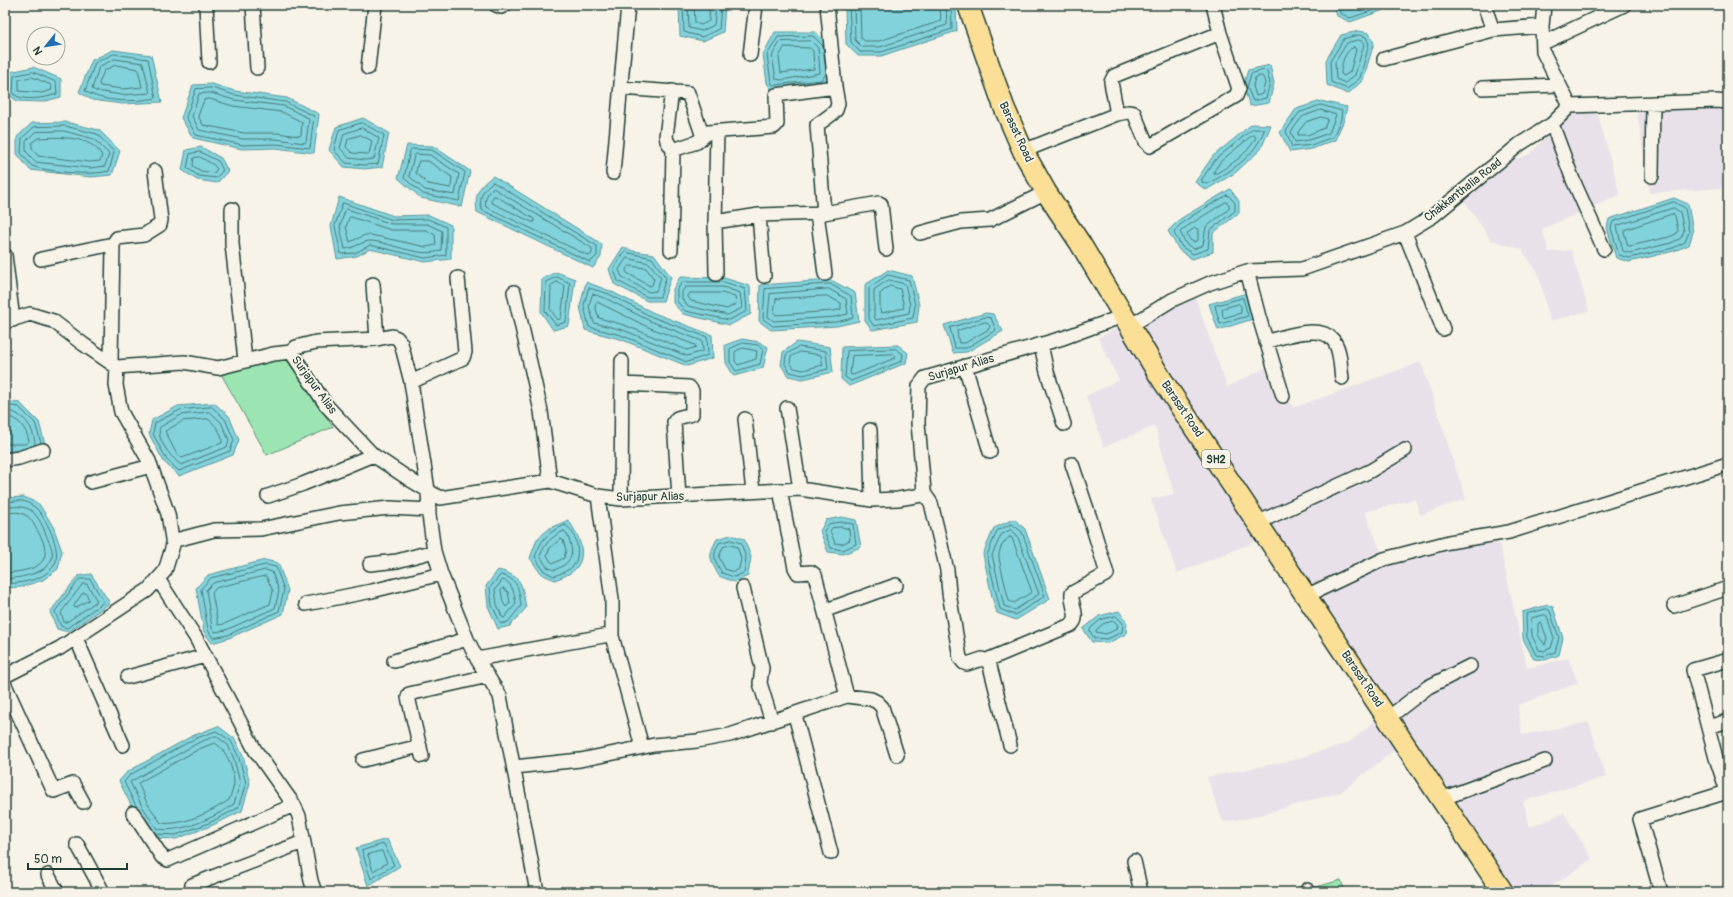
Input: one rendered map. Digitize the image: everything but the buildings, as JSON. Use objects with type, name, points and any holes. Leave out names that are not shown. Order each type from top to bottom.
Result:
[{"type":"main road","name":"Barasat Road","points":[[971,6],[995,85],[1023,151],[1046,192],[1080,243],[1159,375],[1503,892]]},
{"type":"street","points":[[206,5],[209,62]]},
{"type":"street","points":[[253,5],[257,68]]},
{"type":"street","points":[[368,68],[375,5]]},
{"type":"street","points":[[496,5],[501,7],[505,5]]},
{"type":"street","points":[[613,173],[628,5]]},
{"type":"street","points":[[750,55],[756,5]]},
{"type":"street","points":[[825,274],[820,213],[817,125],[836,110],[838,104],[834,87],[827,5]]},
{"type":"street","points":[[1023,151],[1117,114],[1128,112],[1134,113],[1146,142],[1150,146],[1236,96],[1239,89],[1220,33],[1213,5]]},
{"type":"street","points":[[1484,5],[1492,30]]},
{"type":"street","points":[[1544,5],[1542,26],[1543,52],[1570,106],[1716,101],[1728,102]]},
{"type":"street","points":[[1543,43],[1624,5]]},
{"type":"street","points":[[1384,59],[1492,30],[1542,26]]},
{"type":"street","points":[[1117,114],[1111,82],[1114,76],[1220,33]]},
{"type":"street","points":[[1482,88],[1559,85]]},
{"type":"street","points":[[674,150],[697,142],[708,132],[774,127],[777,124],[776,95],[834,87]]},
{"type":"street","points":[[621,88],[686,92],[690,95],[703,137]]},
{"type":"street","points":[[671,250],[674,150],[667,141],[666,136],[672,91]]},
{"type":"street","points":[[1652,176],[1653,103]]},
{"type":"street","name":"Chakkanthalia Road","points":[[1126,321],[1210,283],[1247,271],[1302,269],[1405,233],[1433,216],[1520,144],[1552,124],[1570,106]]},
{"type":"street","points":[[1552,124],[1573,180],[1604,249]]},
{"type":"street","points":[[716,274],[715,222],[717,132]]},
{"type":"street","points":[[41,259],[112,244],[117,238],[144,235],[160,225],[161,220],[155,171]]},
{"type":"street","points":[[920,234],[961,222],[990,220],[1046,192]]},
{"type":"street","points":[[715,222],[759,215],[820,213],[879,202],[881,204],[886,249]]},
{"type":"street","points":[[232,209],[232,244],[245,360]]},
{"type":"street","points":[[759,215],[764,276]]},
{"type":"street","points":[[1405,233],[1443,329]]},
{"type":"street","points":[[5,676],[60,648],[148,590],[165,571],[173,545],[168,514],[151,466],[121,412],[114,364],[112,244]]},
{"type":"street","points":[[5,255],[9,321],[30,314],[53,321],[83,344],[114,364]]},
{"type":"street","points":[[1247,271],[1266,342],[1283,396]]},
{"type":"street","points":[[411,382],[463,358],[465,352],[458,278]]},
{"type":"street","points":[[372,284],[377,338]]},
{"type":"street","points":[[514,292],[541,411],[550,481]]},
{"type":"street","name":"Surjapur Alias","points":[[114,364],[184,362],[218,368],[245,360],[291,352],[326,405],[373,455],[440,498],[550,481],[598,496],[621,499],[679,497],[800,489],[872,500],[898,499],[924,493],[919,444],[919,386],[925,378],[1126,321]]},
{"type":"street","points":[[1266,342],[1302,333],[1322,333],[1332,338],[1337,348],[1342,378]]},
{"type":"street","points":[[291,352],[296,347],[316,342],[392,336],[397,338],[401,343],[411,382],[428,490],[434,551],[441,574],[467,639],[477,659],[500,696],[537,892]]},
{"type":"street","points":[[1041,345],[1047,372],[1064,424]]},
{"type":"street","points":[[621,499],[622,361]]},
{"type":"street","points":[[965,366],[990,452]]},
{"type":"street","points":[[622,384],[690,387],[692,391],[692,414],[676,418],[674,422],[679,497]]},
{"type":"street","points":[[787,408],[800,489]]},
{"type":"street","points":[[745,419],[753,492]]},
{"type":"street","points":[[870,430],[872,500]]},
{"type":"street","points":[[5,460],[30,455],[43,450]]},
{"type":"street","points":[[1258,522],[1370,471],[1405,450]]},
{"type":"street","points":[[268,496],[304,484],[373,455]]},
{"type":"street","points":[[924,493],[931,503],[947,570],[949,593],[960,658],[967,664],[982,659],[987,660],[1071,625],[1074,623],[1076,615],[1072,593],[1107,574],[1072,464]]},
{"type":"street","points":[[1306,596],[1384,559],[1449,542],[1509,532],[1728,464]]},
{"type":"street","points":[[91,482],[151,466]]},
{"type":"street","points":[[780,490],[796,572],[813,573],[815,575],[826,610],[848,696]]},
{"type":"street","points":[[598,496],[612,599],[612,636],[642,747]]},
{"type":"street","points":[[172,541],[214,530],[261,529],[339,513],[390,508],[429,510]]},
{"type":"street","points":[[370,564],[397,561],[434,551]]},
{"type":"street","points":[[306,604],[372,591],[441,574]]},
{"type":"street","points":[[158,579],[196,638],[254,750],[294,805],[299,816],[303,842],[315,892]]},
{"type":"street","points":[[826,610],[896,585]]},
{"type":"street","points":[[743,588],[762,668],[760,683],[772,722]]},
{"type":"street","points":[[1674,606],[1728,588]]},
{"type":"street","points":[[477,659],[609,635],[612,636]]},
{"type":"street","points":[[76,638],[122,745]]},
{"type":"street","points":[[394,661],[467,639]]},
{"type":"street","points":[[128,677],[205,656]]},
{"type":"street","points":[[987,660],[989,662],[1010,745]]},
{"type":"street","points":[[1661,892],[1640,820],[1728,793],[1724,770],[1708,727],[1693,670],[1728,660]]},
{"type":"street","points":[[1388,718],[1428,688],[1470,666]]},
{"type":"street","points":[[363,760],[421,751],[408,697],[409,694],[488,676]]},
{"type":"street","points":[[5,685],[53,790],[54,791],[73,784],[83,802]]},
{"type":"street","points":[[514,767],[580,760],[642,747],[730,735],[795,715],[848,696],[871,699],[882,707],[897,755]]},
{"type":"street","points":[[795,715],[831,853]]},
{"type":"street","points":[[1708,727],[1728,721]]},
{"type":"street","points":[[1441,799],[1545,761]]},
{"type":"street","points":[[133,813],[162,857],[168,860],[294,805]]},
{"type":"street","points":[[192,885],[303,842]]},
{"type":"street","points":[[77,844],[103,892]]},
{"type":"street","points":[[1134,861],[1142,892]]},
{"type":"street","points":[[48,875],[57,892]]},
{"type":"shaded area","points":[[1722,105],[1723,188],[1650,193],[1636,108]]},
{"type":"shaded area","points":[[1597,111],[1620,195],[1542,229],[1549,252],[1571,250],[1589,311],[1550,321],[1538,272],[1521,249],[1491,240],[1463,199],[1493,172],[1510,161],[1530,154],[1567,113]]},
{"type":"shaded area","points":[[1194,294],[1227,387],[1275,363],[1293,408],[1421,362],[1466,499],[1420,515],[1415,499],[1365,512],[1386,565],[1445,547],[1498,537],[1527,668],[1568,658],[1578,683],[1518,705],[1522,735],[1589,722],[1606,777],[1523,801],[1530,827],[1564,813],[1592,859],[1542,892],[1511,892],[1137,327]]},
{"type":"shaded area","points":[[1122,325],[1260,540],[1177,573],[1151,499],[1174,494],[1155,426],[1104,447],[1086,396],[1119,380],[1098,338]]},
{"type":"shaded area","points":[[1378,719],[1397,748],[1341,792],[1249,818],[1223,822],[1207,777],[1289,761],[1348,743]]},
{"type":"green space","points":[[286,358],[333,427],[267,455],[221,374]]},
{"type":"green space","points":[[1341,880],[1345,892],[1310,892],[1309,889]]},
{"type":"water","points":[[679,5],[725,5],[723,32],[703,41],[680,36]]},
{"type":"water","points":[[845,5],[954,5],[956,7],[957,31],[881,56],[858,56],[846,44]]},
{"type":"water","points":[[1334,5],[1398,5],[1350,22],[1337,16]]},
{"type":"water","points":[[1359,31],[1369,33],[1374,43],[1363,80],[1348,94],[1327,85],[1326,60],[1341,35]]},
{"type":"water","points":[[775,32],[815,32],[827,43],[830,76],[823,83],[771,89],[767,83],[763,54]]},
{"type":"water","points":[[113,50],[151,55],[162,102],[122,104],[92,100],[79,92],[92,60]]},
{"type":"water","points":[[1270,65],[1274,83],[1269,103],[1250,106],[1243,86],[1248,70]]},
{"type":"water","points":[[33,67],[61,79],[61,97],[42,102],[17,101],[9,95],[10,72]]},
{"type":"water","points":[[212,84],[235,91],[287,98],[319,114],[314,153],[276,148],[242,149],[193,138],[181,118],[193,85]]},
{"type":"water","points":[[1321,101],[1347,107],[1344,120],[1335,140],[1312,149],[1290,152],[1280,132],[1296,109]]},
{"type":"water","points":[[363,118],[389,133],[382,167],[365,169],[344,167],[329,150],[336,127]]},
{"type":"water","points":[[65,122],[99,130],[120,151],[112,175],[91,177],[30,170],[17,154],[17,137],[32,123]]},
{"type":"water","points":[[1252,124],[1271,125],[1261,149],[1235,173],[1206,190],[1195,182],[1213,156]]},
{"type":"water","points":[[407,145],[433,146],[470,171],[462,207],[421,198],[398,178]]},
{"type":"water","points":[[201,147],[221,158],[228,171],[217,183],[197,180],[182,170],[186,150]]},
{"type":"water","points":[[493,176],[602,244],[601,257],[593,268],[477,212],[477,195],[484,183]]},
{"type":"water","points":[[1230,189],[1239,201],[1239,213],[1213,233],[1213,252],[1192,259],[1179,250],[1168,231],[1180,219]]},
{"type":"water","points":[[339,197],[394,216],[429,215],[451,225],[451,259],[425,262],[370,249],[357,256],[337,259],[331,226]]},
{"type":"water","points":[[1674,198],[1688,204],[1693,232],[1689,245],[1674,251],[1629,262],[1616,258],[1607,228],[1609,219]]},
{"type":"water","points":[[623,247],[633,251],[654,254],[671,277],[663,301],[647,301],[614,284],[609,269]]},
{"type":"water","points":[[888,270],[912,276],[919,305],[917,322],[872,330],[865,320],[865,285]]},
{"type":"water","points":[[556,272],[575,279],[569,326],[553,330],[541,312],[542,279]]},
{"type":"water","points":[[680,277],[724,278],[750,286],[751,314],[730,325],[683,314],[673,303],[673,289]]},
{"type":"water","points":[[831,280],[855,293],[859,321],[837,326],[771,330],[759,321],[760,285]]},
{"type":"water","points":[[586,282],[610,291],[654,313],[712,335],[713,358],[687,366],[620,339],[585,330],[580,306]]},
{"type":"water","points":[[1247,293],[1253,319],[1218,330],[1209,304]]},
{"type":"water","points":[[986,313],[993,314],[1003,331],[967,352],[953,353],[944,325]]},
{"type":"water","points":[[742,339],[759,342],[768,347],[763,368],[734,376],[726,363],[725,345]]},
{"type":"water","points":[[797,342],[830,347],[833,372],[803,379],[788,376],[781,365],[783,352]]},
{"type":"water","points":[[898,345],[908,353],[906,363],[849,386],[841,379],[842,347]]},
{"type":"water","points":[[5,401],[20,403],[39,422],[46,448],[5,459]]},
{"type":"water","points":[[214,403],[229,416],[239,440],[233,455],[179,476],[164,462],[149,434],[152,420],[178,406]]},
{"type":"water","points":[[24,497],[39,504],[53,526],[62,551],[58,569],[43,580],[21,587],[5,588],[5,498]]},
{"type":"water","points":[[842,517],[856,520],[861,547],[843,554],[828,552],[820,531],[826,520]]},
{"type":"water","points":[[1014,519],[1025,529],[1050,599],[1016,620],[997,613],[983,554],[994,528]]},
{"type":"water","points":[[568,520],[578,536],[582,555],[577,567],[572,572],[555,580],[541,574],[530,558],[537,539],[550,528]]},
{"type":"water","points":[[731,535],[744,539],[751,557],[748,576],[734,582],[719,576],[713,566],[711,558],[712,550],[717,539]]},
{"type":"water","points":[[265,560],[278,563],[288,590],[283,614],[229,638],[212,643],[204,632],[196,588],[208,575]]},
{"type":"water","points":[[498,570],[512,575],[520,583],[526,608],[510,626],[498,629],[488,606],[486,586]]},
{"type":"water","points":[[91,574],[110,603],[68,632],[57,629],[50,612],[78,576]]},
{"type":"water","points":[[1548,605],[1553,607],[1563,638],[1559,655],[1545,660],[1534,659],[1523,639],[1522,612]]},
{"type":"water","points":[[1119,611],[1127,623],[1126,634],[1108,643],[1092,642],[1083,629],[1099,616]]},
{"type":"water","points":[[218,726],[235,739],[243,756],[250,783],[242,811],[211,826],[176,839],[152,838],[134,811],[119,781],[127,772],[192,736]]},
{"type":"water","points":[[387,839],[400,866],[368,886],[356,848]]}]
